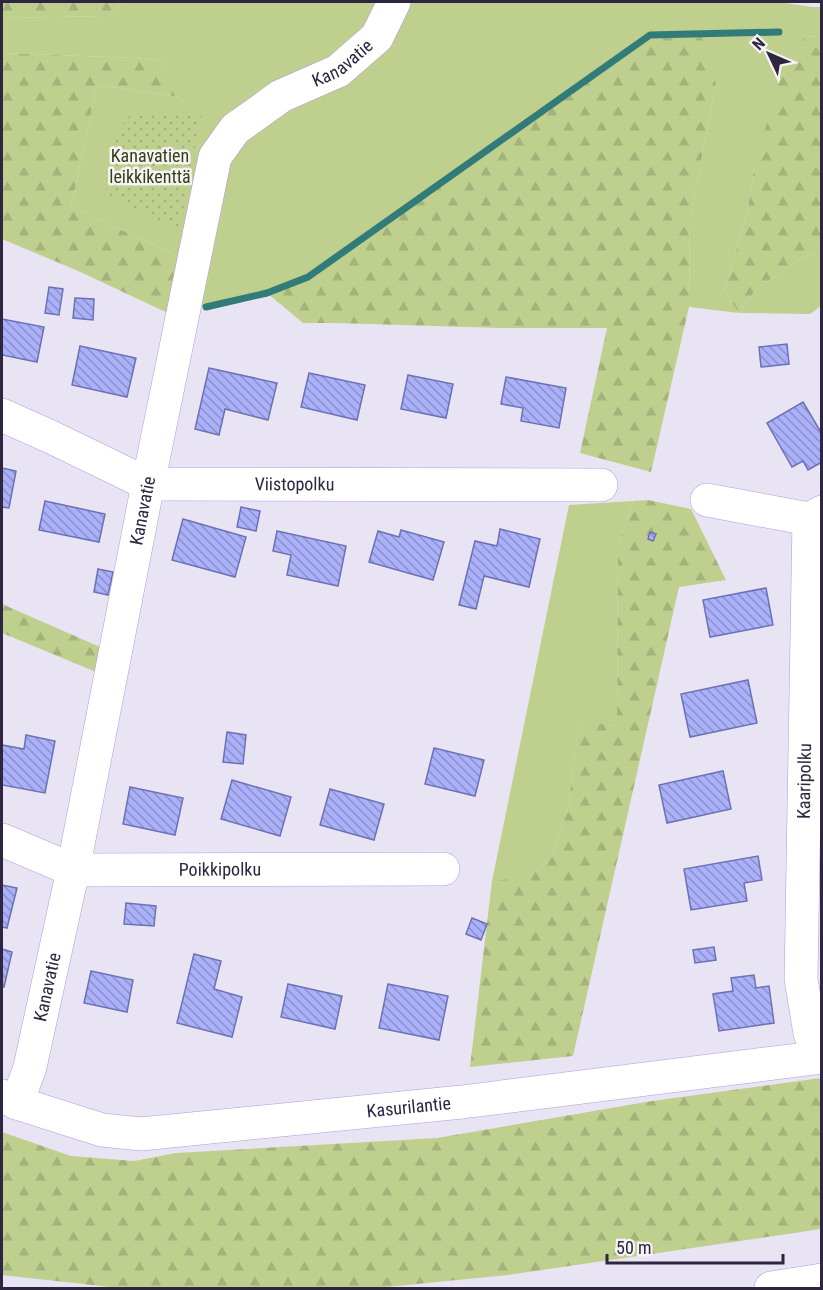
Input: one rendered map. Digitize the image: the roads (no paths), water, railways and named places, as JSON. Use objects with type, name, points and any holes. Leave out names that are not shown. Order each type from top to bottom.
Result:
[{"type":"street","name":"Kanavatie","points":[[9,1099],[30,1066],[73,870],[147,484],[215,157],[235,129],[281,96],[338,71],[377,37],[394,2]]},
{"type":"street","name":"Viistopolku","points":[[2,415],[147,484],[601,485]]},
{"type":"street","points":[[706,500],[815,515]]},
{"type":"street","name":"Kaaripolku","points":[[815,515],[801,979],[810,1033],[820,1057]]},
{"type":"street","name":"Poikkipolku","points":[[2,840],[73,870],[443,869]]},
{"type":"street","name":"Kasurilantie","points":[[9,1099],[102,1130],[141,1134],[462,1102],[820,1057]]},
{"type":"street","points":[[771,1288],[822,1280]]},
{"type":"waterway","points":[[206,307],[267,293],[308,277],[650,35],[779,32]]},
{"type":"park label","name":"Kanavatien leikkikenttä","points":[[150,166]]}]
